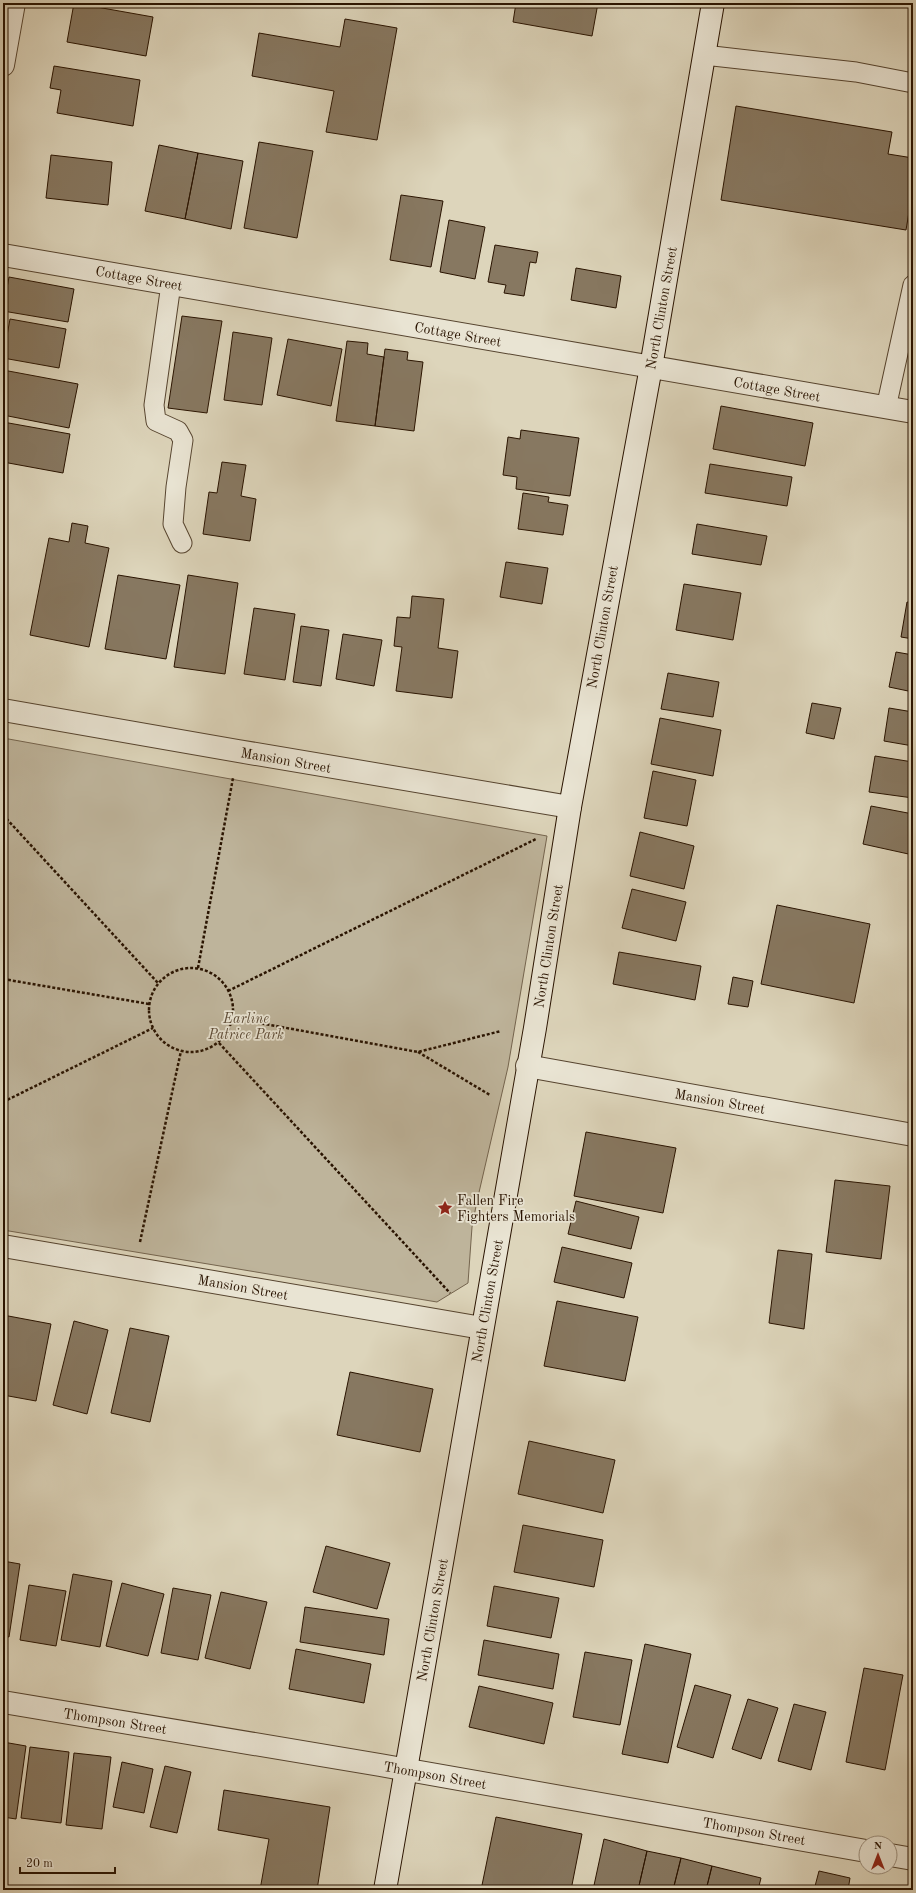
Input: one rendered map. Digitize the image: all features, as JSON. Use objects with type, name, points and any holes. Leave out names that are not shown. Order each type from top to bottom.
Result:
[{"type":"street","points":[[3,66],[14,3]]},
{"type":"street","name":"North Clinton Street","points":[[385,1890],[527,1066],[570,807],[651,367],[713,3]]},
{"type":"street","name":"Cottage Street","points":[[3,255],[913,412]]},
{"type":"street","name":"Mansion Street","points":[[3,710],[570,807]]},
{"type":"street","name":"Mansion Street","points":[[527,1066],[913,1136]]},
{"type":"street","name":"Mansion Street","points":[[3,1246],[482,1328]]},
{"type":"street","name":"Thompson Street","points":[[3,1702],[406,1769],[858,1850]]},
{"type":"street","points":[[898,1856],[913,1859]]},
{"type":"lane","points":[[704,55],[856,72],[913,83]]},
{"type":"lane","points":[[171,284],[154,405],[156,421],[178,431],[183,440],[176,487],[173,524],[182,543]]},
{"type":"lane","points":[[886,408],[913,285]]},
{"type":"path","points":[[198,968],[238,751]]},
{"type":"path","points":[[3,815],[158,983]]},
{"type":"path","points":[[228,991],[391,912],[535,840],[540,836]]},
{"type":"path","points":[[198,968],[215,975],[228,991],[232,1005],[230,1028],[218,1043],[208,1048],[196,1052],[181,1051],[165,1043],[153,1028],[149,1018],[150,997],[158,983],[165,976],[174,971],[198,968]]},
{"type":"path","points":[[3,979],[149,1004]]},
{"type":"path","points":[[232,1018],[418,1052],[490,1095]]},
{"type":"path","points":[[3,1102],[153,1028]]},
{"type":"path","points":[[418,1052],[501,1031]]},
{"type":"path","points":[[218,1043],[454,1297]]},
{"type":"path","points":[[135,1268],[181,1051]]},
{"type":"green space","name":"Earline Patrice Park","points":[[3,738],[547,836],[508,1067],[472,1227],[468,1283],[437,1302],[3,1230]]},
{"type":"building","points":[[74,3],[153,17],[146,56],[67,42]]},
{"type":"building","points":[[516,3],[598,3],[592,36],[513,22]]},
{"type":"building","points":[[345,19],[397,28],[377,140],[326,132],[334,91],[252,76],[259,33],[340,47]]},
{"type":"building","points":[[54,66],[140,80],[133,126],[57,113],[61,90],[50,88]]},
{"type":"building","points":[[736,106],[892,132],[888,154],[913,158],[913,188],[906,230],[721,200]]},
{"type":"building","points":[[259,142],[313,151],[297,238],[244,228]]},
{"type":"building","points":[[159,145],[198,153],[185,219],[145,211]]},
{"type":"building","points":[[198,153],[243,161],[231,229],[185,219]]},
{"type":"building","points":[[51,155],[112,162],[108,205],[46,198]]},
{"type":"building","points":[[401,195],[443,201],[431,267],[390,260]]},
{"type":"building","points":[[449,220],[485,227],[475,279],[440,272]]},
{"type":"building","points":[[495,245],[538,252],[536,263],[530,262],[524,296],[504,293],[506,285],[488,282]]},
{"type":"building","points":[[576,268],[621,276],[616,308],[571,300]]},
{"type":"building","points":[[9,277],[74,289],[68,322],[3,311]]},
{"type":"building","points":[[182,316],[222,321],[207,413],[168,408]]},
{"type":"building","points":[[10,319],[66,329],[59,368],[3,358]]},
{"type":"building","points":[[233,332],[272,338],[262,405],[224,400]]},
{"type":"building","points":[[288,339],[342,349],[331,406],[277,395]]},
{"type":"building","points":[[347,341],[368,343],[367,354],[384,357],[375,426],[336,421]]},
{"type":"building","points":[[385,349],[408,352],[407,360],[423,362],[414,431],[375,426]]},
{"type":"building","points":[[3,370],[78,384],[69,428],[3,415]]},
{"type":"building","points":[[721,406],[813,423],[805,466],[713,449]]},
{"type":"building","points":[[3,422],[70,434],[63,473],[3,462]]},
{"type":"building","points":[[521,430],[579,438],[570,496],[516,489],[517,477],[503,475],[508,437],[520,439]]},
{"type":"building","points":[[222,462],[246,465],[241,496],[256,499],[250,541],[203,534],[209,492],[217,493]]},
{"type":"building","points":[[710,464],[792,477],[787,506],[705,493]]},
{"type":"building","points":[[523,493],[549,497],[548,502],[568,505],[563,535],[518,529]]},
{"type":"building","points":[[72,523],[88,526],[85,543],[109,548],[89,647],[30,635],[49,538],[69,542]]},
{"type":"building","points":[[697,524],[767,536],[761,565],[692,554]]},
{"type":"building","points":[[506,562],[548,568],[542,604],[500,597]]},
{"type":"building","points":[[118,575],[180,585],[166,659],[105,649]]},
{"type":"building","points":[[188,575],[238,583],[225,674],[174,667]]},
{"type":"building","points":[[684,584],[741,593],[733,640],[676,630]]},
{"type":"building","points":[[412,596],[444,599],[438,648],[458,651],[452,698],[396,691],[402,647],[394,646],[397,617],[410,618]]},
{"type":"building","points":[[907,602],[913,603],[913,639],[901,637]]},
{"type":"building","points":[[254,608],[295,614],[285,680],[244,674]]},
{"type":"building","points":[[301,626],[329,630],[321,686],[293,682]]},
{"type":"building","points":[[343,634],[382,640],[374,686],[336,679]]},
{"type":"building","points":[[896,652],[913,655],[913,692],[889,687]]},
{"type":"building","points":[[668,673],[719,682],[713,717],[661,709]]},
{"type":"building","points":[[812,703],[841,708],[834,739],[806,733]]},
{"type":"building","points":[[889,708],[913,712],[913,746],[884,741]]},
{"type":"building","points":[[660,718],[721,730],[713,776],[651,764]]},
{"type":"building","points":[[875,756],[913,762],[913,798],[869,792]]},
{"type":"building","points":[[653,771],[696,780],[687,826],[644,818]]},
{"type":"building","points":[[871,806],[913,814],[913,855],[863,844]]},
{"type":"building","points":[[640,832],[694,846],[684,889],[630,876]]},
{"type":"building","points":[[632,889],[686,902],[676,941],[622,928]]},
{"type":"building","points":[[777,905],[870,924],[854,1003],[761,984]]},
{"type":"building","points":[[619,952],[701,966],[695,1000],[613,984]]},
{"type":"building","points":[[733,977],[753,981],[748,1007],[728,1004]]},
{"type":"building","points":[[586,1132],[676,1148],[663,1213],[574,1196]]},
{"type":"building","points":[[835,1180],[890,1186],[881,1259],[826,1252]]},
{"type":"building","points":[[576,1201],[639,1217],[631,1249],[568,1234]]},
{"type":"building","points":[[562,1247],[632,1263],[624,1298],[554,1282]]},
{"type":"building","points":[[778,1250],[812,1254],[804,1329],[769,1323]]},
{"type":"building","points":[[557,1301],[638,1317],[625,1381],[544,1366]]},
{"type":"building","points":[[3,1315],[51,1324],[36,1401],[3,1395]]},
{"type":"building","points":[[74,1321],[108,1330],[87,1414],[53,1405]]},
{"type":"building","points":[[130,1328],[169,1336],[150,1422],[111,1413]]},
{"type":"building","points":[[350,1372],[433,1389],[420,1452],[337,1435]]},
{"type":"building","points":[[529,1441],[615,1460],[603,1513],[518,1494]]},
{"type":"building","points":[[523,1525],[603,1540],[594,1587],[514,1572]]},
{"type":"building","points":[[326,1546],[390,1563],[377,1609],[313,1592]]},
{"type":"building","points":[[3,1561],[20,1564],[9,1637],[3,1636]]},
{"type":"building","points":[[73,1574],[112,1581],[100,1647],[61,1640]]},
{"type":"building","points":[[122,1583],[164,1594],[148,1656],[106,1646]]},
{"type":"building","points":[[29,1585],[66,1591],[56,1646],[20,1640]]},
{"type":"building","points":[[494,1586],[559,1598],[551,1638],[487,1626]]},
{"type":"building","points":[[173,1588],[211,1595],[198,1660],[161,1653]]},
{"type":"building","points":[[221,1592],[267,1602],[250,1669],[205,1658]]},
{"type":"building","points":[[305,1607],[389,1619],[384,1655],[300,1642]]},
{"type":"building","points":[[484,1640],[559,1654],[553,1689],[478,1675]]},
{"type":"building","points":[[645,1644],[691,1654],[668,1763],[622,1754]]},
{"type":"building","points":[[296,1649],[371,1664],[364,1703],[289,1689]]},
{"type":"building","points":[[585,1652],[632,1660],[620,1725],[573,1717]]},
{"type":"building","points":[[864,1668],[903,1675],[885,1770],[846,1762]]},
{"type":"building","points":[[695,1685],[731,1695],[713,1758],[677,1747]]},
{"type":"building","points":[[479,1686],[553,1703],[544,1744],[469,1727]]},
{"type":"building","points":[[748,1699],[778,1708],[761,1759],[732,1749]]},
{"type":"building","points":[[794,1704],[826,1712],[811,1770],[778,1761]]},
{"type":"building","points":[[3,1742],[26,1746],[16,1819],[3,1817]]},
{"type":"building","points":[[30,1747],[69,1752],[61,1823],[21,1818]]},
{"type":"building","points":[[74,1753],[111,1757],[102,1829],[66,1825]]},
{"type":"building","points":[[122,1762],[153,1769],[144,1813],[113,1807]]},
{"type":"building","points":[[165,1766],[191,1772],[177,1833],[150,1827]]},
{"type":"building","points":[[224,1790],[330,1807],[317,1890],[260,1890],[269,1839],[218,1830]]},
{"type":"building","points":[[496,1817],[582,1834],[571,1890],[481,1890]]},
{"type":"building","points":[[604,1839],[647,1851],[638,1890],[593,1890]]},
{"type":"building","points":[[647,1851],[681,1858],[673,1890],[638,1890]]},
{"type":"building","points":[[681,1858],[712,1866],[706,1890],[673,1890]]},
{"type":"building","points":[[712,1866],[761,1878],[758,1890],[706,1890]]},
{"type":"building","points":[[819,1871],[850,1878],[848,1890],[814,1890]]},
{"type":"place","name":"Fallen Fire Fighters Memorials","points":[[445,1208]]}]
